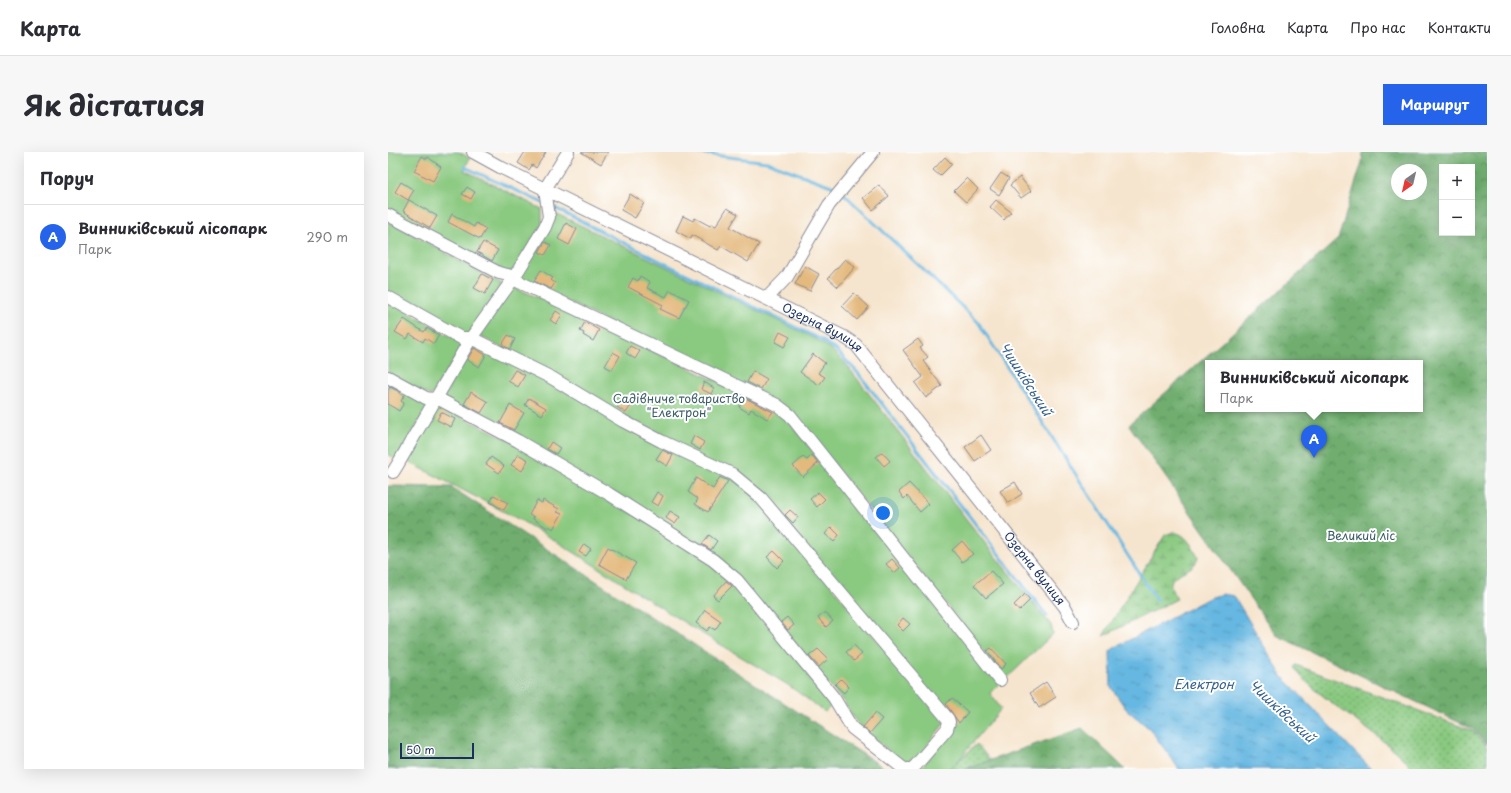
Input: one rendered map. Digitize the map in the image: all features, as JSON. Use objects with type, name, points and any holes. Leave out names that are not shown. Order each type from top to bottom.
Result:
[{"type":"street","name":"Озерна вулиця","points":[[473,152],[545,189],[768,298],[844,337],[856,345],[1065,607],[1073,622]]},
{"type":"street","points":[[393,472],[471,338],[513,279],[545,227],[549,217],[545,189],[568,152]]},
{"type":"street","points":[[768,298],[787,277],[829,204],[870,153]]},
{"type":"street","points":[[388,215],[499,273],[508,275],[513,279],[770,401],[790,415],[1000,680]]},
{"type":"street","points":[[388,297],[461,338],[471,338],[552,378],[623,421],[661,441],[732,474],[761,498],[948,719],[949,722],[947,729],[916,765],[912,768],[906,769],[852,728],[834,698],[742,586],[713,560],[609,494],[518,442],[437,398],[432,400],[426,398],[388,377]]},
{"type":"green space","points":[[388,152],[459,152],[470,158],[464,170],[542,209],[542,225],[514,271],[506,272],[388,213]]},
{"type":"green space","name":"Великий ліс","points":[[1363,152],[1487,152],[1487,745],[1473,729],[1276,635],[1129,425],[1338,239],[1362,162]]},
{"type":"green space","name":"Садівниче товариство \"Електрон\"","points":[[553,212],[814,338],[831,349],[845,363],[999,561],[1051,625],[1053,634],[1006,679],[792,412],[521,279],[520,274]]},
{"type":"green space","points":[[388,221],[502,284],[470,334],[462,335],[388,293]]},
{"type":"green space","name":"Садівниче товариство \"Електрон\"","points":[[512,287],[547,301],[780,411],[1000,683],[990,693],[1001,709],[956,763],[948,769],[920,769],[957,725],[762,495],[480,336]]},
{"type":"green space","points":[[388,301],[464,344],[431,396],[388,374]]},
{"type":"green space","name":"Садівниче товариство \"Електрон\"","points":[[473,343],[731,477],[760,500],[945,722],[912,766],[906,765],[862,728],[855,720],[844,702],[789,641],[741,581],[443,398]]},
{"type":"green space","points":[[388,383],[429,405],[397,459],[388,455]]},
{"type":"green space","points":[[440,407],[516,443],[710,561],[736,583],[833,704],[825,712],[788,685],[693,628],[556,541],[520,520],[409,462],[407,458],[418,438],[430,418]]},
{"type":"green space","points":[[388,486],[451,487],[886,769],[388,769]]},
{"type":"green space","points":[[1173,532],[1182,535],[1191,544],[1198,557],[1190,568],[1178,574],[1171,583],[1177,599],[1103,636],[1165,535]]},
{"type":"green space","points":[[1296,665],[1473,731],[1487,747],[1487,769],[1414,769],[1376,735],[1308,684],[1299,674],[1295,667]]},
{"type":"green space","points":[[1082,728],[1125,769],[965,769]]},
{"type":"green space","points":[[977,744],[997,769],[949,769]]},
{"type":"water","name":"Електрон","points":[[1222,594],[1234,596],[1282,676],[1371,769],[1179,769],[1150,729],[1126,709],[1111,687],[1110,651],[1209,598]]},
{"type":"building","points":[[525,152],[546,152],[536,168],[532,165],[529,170],[518,163]]},
{"type":"building","points":[[581,152],[608,152],[601,164]]},
{"type":"building","points":[[422,156],[427,159],[428,157],[441,167],[433,181],[414,171]]},
{"type":"building","points":[[945,157],[952,164],[940,176],[933,170]]},
{"type":"building","points":[[1001,173],[1009,178],[999,195],[990,189]]},
{"type":"building","points":[[1020,177],[1031,191],[1021,198],[1010,185]]},
{"type":"building","points":[[967,178],[978,189],[966,202],[954,191]]},
{"type":"building","points":[[401,182],[414,190],[408,200],[395,192]]},
{"type":"building","points":[[879,185],[889,196],[873,210],[863,198]]},
{"type":"building","points":[[467,187],[475,192],[471,199],[462,194]]},
{"type":"building","points":[[630,194],[644,203],[635,218],[621,210]]},
{"type":"building","points":[[409,200],[437,216],[430,228],[403,211]]},
{"type":"building","points":[[996,200],[1011,212],[1004,220],[990,207]]},
{"type":"building","points":[[727,208],[738,214],[730,227],[759,244],[748,262],[721,246],[718,250],[692,235],[691,239],[676,231],[683,216],[693,221],[695,218],[710,226],[711,224],[716,226]]},
{"type":"building","points":[[452,214],[474,227],[476,223],[486,229],[480,239],[448,222]]},
{"type":"building","points":[[566,223],[577,229],[569,245],[558,239]]},
{"type":"building","points":[[483,242],[498,250],[492,261],[477,252]]},
{"type":"building","points":[[545,242],[551,245],[545,255],[539,252]]},
{"type":"building","points":[[845,259],[855,267],[838,287],[828,278]]},
{"type":"building","points":[[805,266],[819,274],[810,291],[795,284]]},
{"type":"building","points":[[541,270],[553,278],[551,280],[555,283],[551,289],[534,281]]},
{"type":"building","points":[[482,274],[493,280],[485,294],[474,288]]},
{"type":"building","points":[[640,276],[650,282],[647,288],[666,297],[670,290],[689,300],[679,318],[660,309],[663,305],[628,287],[633,278],[638,281]]},
{"type":"building","points":[[854,293],[869,307],[857,320],[842,306]]},
{"type":"building","points":[[556,311],[562,315],[556,324],[550,320]]},
{"type":"building","points":[[404,319],[424,332],[427,328],[439,335],[434,344],[425,338],[423,342],[410,334],[407,339],[395,332]]},
{"type":"building","points":[[585,322],[599,330],[593,341],[583,335],[584,333],[580,331]]},
{"type":"building","points":[[780,332],[790,337],[784,347],[775,342]]},
{"type":"building","points":[[508,335],[515,339],[510,349],[502,345]]},
{"type":"building","points":[[918,339],[923,346],[920,348],[928,357],[923,361],[942,386],[926,398],[915,383],[923,377],[903,350]]},
{"type":"building","points":[[630,346],[640,351],[635,359],[626,353]]},
{"type":"building","points":[[474,348],[486,355],[479,367],[467,360]]},
{"type":"building","points":[[613,352],[620,356],[612,370],[605,366]]},
{"type":"building","points":[[813,354],[825,363],[818,373],[825,377],[819,385],[800,372]]},
{"type":"building","points":[[515,370],[525,375],[518,387],[508,381]]},
{"type":"building","points":[[753,371],[767,379],[761,389],[747,382]]},
{"type":"building","points":[[704,382],[714,388],[711,394],[701,389]]},
{"type":"building","points":[[390,387],[400,392],[400,394],[404,396],[401,401],[404,403],[399,411],[388,404],[388,390]]},
{"type":"building","points":[[471,392],[488,402],[481,413],[464,404]]},
{"type":"building","points":[[529,398],[546,408],[542,415],[525,405]]},
{"type":"building","points":[[624,398],[632,404],[626,413],[617,407]]},
{"type":"building","points":[[745,398],[773,412],[767,419],[751,409],[749,413],[739,407]]},
{"type":"building","points":[[510,405],[524,413],[514,430],[500,423]]},
{"type":"building","points":[[441,412],[455,419],[451,427],[437,420]]},
{"type":"building","points":[[981,435],[991,450],[975,461],[965,447]]},
{"type":"building","points":[[694,436],[704,442],[700,450],[690,444]]},
{"type":"building","points":[[551,442],[560,448],[556,454],[547,449]]},
{"type":"building","points":[[662,450],[673,455],[667,466],[656,459]]},
{"type":"building","points":[[882,452],[890,461],[884,466],[876,457]]},
{"type":"building","points":[[518,454],[528,460],[522,471],[511,465]]},
{"type":"building","points":[[812,455],[818,463],[803,477],[793,466],[803,457],[807,460]]},
{"type":"building","points":[[491,457],[504,466],[499,473],[486,464]]},
{"type":"building","points":[[720,477],[728,481],[708,512],[695,504],[698,499],[688,492],[696,478],[713,489]]},
{"type":"building","points":[[1015,482],[1022,494],[1008,503],[1000,491]]},
{"type":"building","points":[[909,483],[929,504],[920,512],[907,496],[904,499],[899,492]]},
{"type":"building","points":[[657,492],[663,496],[658,506],[651,502]]},
{"type":"building","points":[[818,492],[825,499],[817,507],[810,499]]},
{"type":"building","points":[[494,495],[508,503],[504,510],[490,502]]},
{"type":"building","points":[[537,500],[542,503],[543,500],[559,509],[557,512],[562,514],[553,529],[549,526],[548,528],[529,515]]},
{"type":"building","points":[[790,510],[798,517],[793,523],[785,515]]},
{"type":"building","points":[[670,511],[680,517],[675,524],[666,518]]},
{"type":"building","points":[[831,527],[839,535],[834,542],[825,534]]},
{"type":"building","points":[[709,535],[717,541],[711,550],[702,544]]},
{"type":"building","points":[[962,541],[973,554],[962,562],[952,550]]},
{"type":"building","points":[[584,544],[591,549],[586,556],[579,552]]},
{"type":"building","points":[[608,547],[636,563],[626,579],[599,564]]},
{"type":"building","points":[[774,551],[784,561],[777,568],[767,557]]},
{"type":"building","points":[[892,559],[900,568],[894,573],[886,564]]},
{"type":"building","points":[[991,571],[1003,584],[986,598],[974,585]]},
{"type":"building","points":[[726,581],[732,586],[718,600],[713,596]]},
{"type":"building","points":[[1025,594],[1030,600],[1019,611],[1014,605]]},
{"type":"building","points":[[705,610],[721,621],[715,630],[710,627],[707,631],[696,623]]},
{"type":"building","points":[[825,612],[833,621],[826,627],[818,618]]},
{"type":"building","points":[[787,617],[794,625],[788,630],[781,622]]},
{"type":"building","points":[[903,618],[910,624],[903,631],[897,625]]},
{"type":"building","points":[[854,645],[862,654],[854,661],[846,652]]},
{"type":"building","points":[[991,648],[1006,664],[1001,669],[987,651]]},
{"type":"building","points":[[818,649],[828,659],[819,667],[809,656]]},
{"type":"building","points":[[841,679],[849,687],[844,693],[835,685]]},
{"type":"building","points":[[1046,682],[1056,697],[1039,708],[1030,693]]},
{"type":"building","points":[[952,698],[968,712],[959,723],[946,704]]},
{"type":"building","points":[[875,713],[882,719],[870,733],[863,727]]},
{"type":"waterway","name":"Чишківський","points":[[691,152],[767,162],[834,187]]},
{"type":"waterway","points":[[465,167],[543,203]]},
{"type":"waterway","name":"Чишківський","points":[[844,194],[978,322],[1157,601]]},
{"type":"waterway","points":[[553,207],[820,339],[836,350],[858,373],[1047,616]]},
{"type":"place","name":"Винниківський лісопарк","points":[[1314,458]]}]
